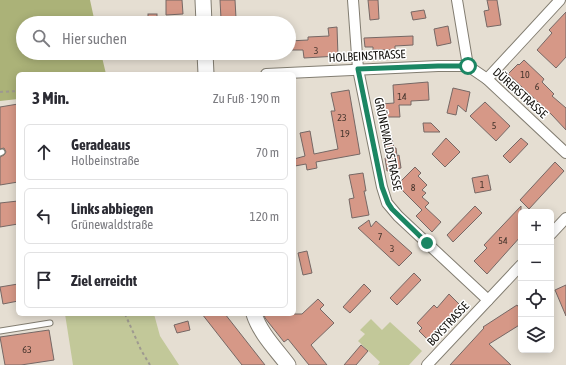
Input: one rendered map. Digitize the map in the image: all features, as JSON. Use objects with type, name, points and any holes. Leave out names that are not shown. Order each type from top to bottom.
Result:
[{"type":"street","points":[[203,0],[204,16]]},
{"type":"street","name":"GRÜNEWALDSTRASSE","points":[[353,0],[358,69],[382,187],[388,203],[398,216],[488,300]]},
{"type":"street","points":[[457,0],[468,66]]},
{"type":"street","points":[[487,79],[560,0]]},
{"type":"street","points":[[205,60],[206,72]]},
{"type":"street","name":"HOLBEINSTRASSE","points":[[296,72],[468,66]]},
{"type":"street","name":"DÜRERSTRASSE","points":[[468,66],[487,79],[566,153]]},
{"type":"street","points":[[554,231],[565,222]]},
{"type":"street","name":"BOYSTRASSE","points":[[427,365],[518,268]]},
{"type":"street","points":[[255,316],[264,333],[288,365]]},
{"type":"lane","points":[[0,331],[50,323]]},
{"type":"path","points":[[0,92],[16,91]]},
{"type":"path","points":[[126,316],[141,350],[150,365]]},
{"type":"green space","points":[[0,0],[90,0],[93,16],[16,16],[16,60],[103,60],[106,72],[16,72],[16,99],[0,101]]},
{"type":"green space","points":[[65,316],[155,316],[160,336],[179,365],[73,365]]},
{"type":"green space","points":[[371,319],[382,330],[390,322],[422,351],[409,365],[378,365],[380,362],[358,341],[365,334],[360,330]]},
{"type":"building","points":[[166,0],[182,0],[183,14],[166,15]]},
{"type":"building","points":[[220,0],[235,0],[236,16],[221,16]]},
{"type":"building","points":[[368,0],[378,0],[379,19],[370,20]]},
{"type":"building","points":[[487,0],[497,0],[501,25],[487,27],[484,11],[489,10]]},
{"type":"building","points":[[424,10],[426,18],[413,20],[411,12]]},
{"type":"building","points":[[566,12],[566,57],[556,68],[537,50],[552,33],[549,30]]},
{"type":"building","points":[[148,14],[157,14],[157,16],[148,16]]},
{"type":"building","points":[[448,26],[451,43],[437,46],[434,29]]},
{"type":"building","points":[[337,27],[338,56],[304,58],[303,50],[296,50],[296,41],[308,40],[308,37],[329,36],[328,28]]},
{"type":"building","points":[[413,36],[413,45],[395,46],[395,50],[373,50],[373,47],[365,47],[364,38]]},
{"type":"building","points":[[524,60],[544,79],[542,82],[554,94],[552,96],[566,108],[566,130],[508,74]]},
{"type":"building","points":[[428,82],[429,100],[411,101],[411,105],[399,105],[400,117],[382,117],[381,104],[394,103],[393,85]]},
{"type":"building","points":[[453,88],[470,92],[466,112],[458,105],[456,115],[447,113]]},
{"type":"building","points":[[349,90],[360,154],[316,162],[317,168],[307,170],[306,164],[296,166],[296,158],[305,156],[300,133],[310,131],[314,154],[338,149],[331,111],[335,111],[331,93]]},
{"type":"building","points":[[485,102],[510,126],[496,141],[470,116]]},
{"type":"building","points":[[16,104],[16,182],[0,185],[0,157],[6,152],[4,148],[0,149],[0,107]]},
{"type":"building","points":[[423,123],[431,123],[440,132],[424,132]]},
{"type":"building","points":[[391,134],[397,156],[399,155],[401,168],[387,171],[385,158],[387,157],[383,136]]},
{"type":"building","points":[[446,138],[460,152],[445,167],[432,154]]},
{"type":"building","points":[[521,138],[528,144],[510,163],[503,156]]},
{"type":"building","points":[[555,162],[564,171],[529,209],[520,200]]},
{"type":"building","points":[[415,167],[421,173],[418,176],[427,185],[422,190],[426,193],[422,197],[429,203],[425,207],[441,222],[432,232],[416,216],[422,210],[397,185]]},
{"type":"building","points":[[363,173],[366,191],[364,191],[369,215],[352,218],[349,199],[354,198],[349,175]]},
{"type":"building","points":[[488,175],[491,190],[475,193],[472,178]]},
{"type":"building","points":[[16,201],[16,224],[0,227],[0,203]]},
{"type":"building","points":[[475,206],[482,213],[453,242],[447,235]]},
{"type":"building","points":[[518,209],[518,239],[487,274],[474,261],[487,248],[484,245]]},
{"type":"building","points":[[369,220],[371,227],[376,221],[412,253],[399,266],[358,228]]},
{"type":"building","points":[[307,251],[312,273],[303,275],[298,253]]},
{"type":"building","points":[[414,273],[421,280],[397,305],[390,298]]},
{"type":"building","points":[[16,284],[16,301],[3,304],[0,287]]},
{"type":"building","points":[[364,284],[371,291],[350,313],[343,307]]},
{"type":"building","points":[[566,285],[566,316],[555,290]]},
{"type":"building","points":[[449,294],[462,307],[429,341],[419,331],[422,328],[417,323],[434,305],[437,308]]},
{"type":"building","points":[[318,299],[324,305],[320,309],[334,323],[311,345],[327,365],[309,365],[288,339],[284,342],[264,316],[296,316],[296,314],[302,314]]},
{"type":"building","points":[[517,305],[518,306],[518,326],[489,344],[511,365],[450,365],[484,328],[483,327]]},
{"type":"building","points":[[204,316],[227,316],[265,365],[242,365]]},
{"type":"building","points":[[188,321],[190,330],[177,333],[174,325]]},
{"type":"building","points":[[49,330],[54,360],[21,365],[5,365],[0,337]]},
{"type":"building","points":[[361,345],[368,351],[356,365],[344,365]]},
{"type":"route","points":[[427,243],[398,216],[388,203],[382,187],[358,69],[468,66]]}]
